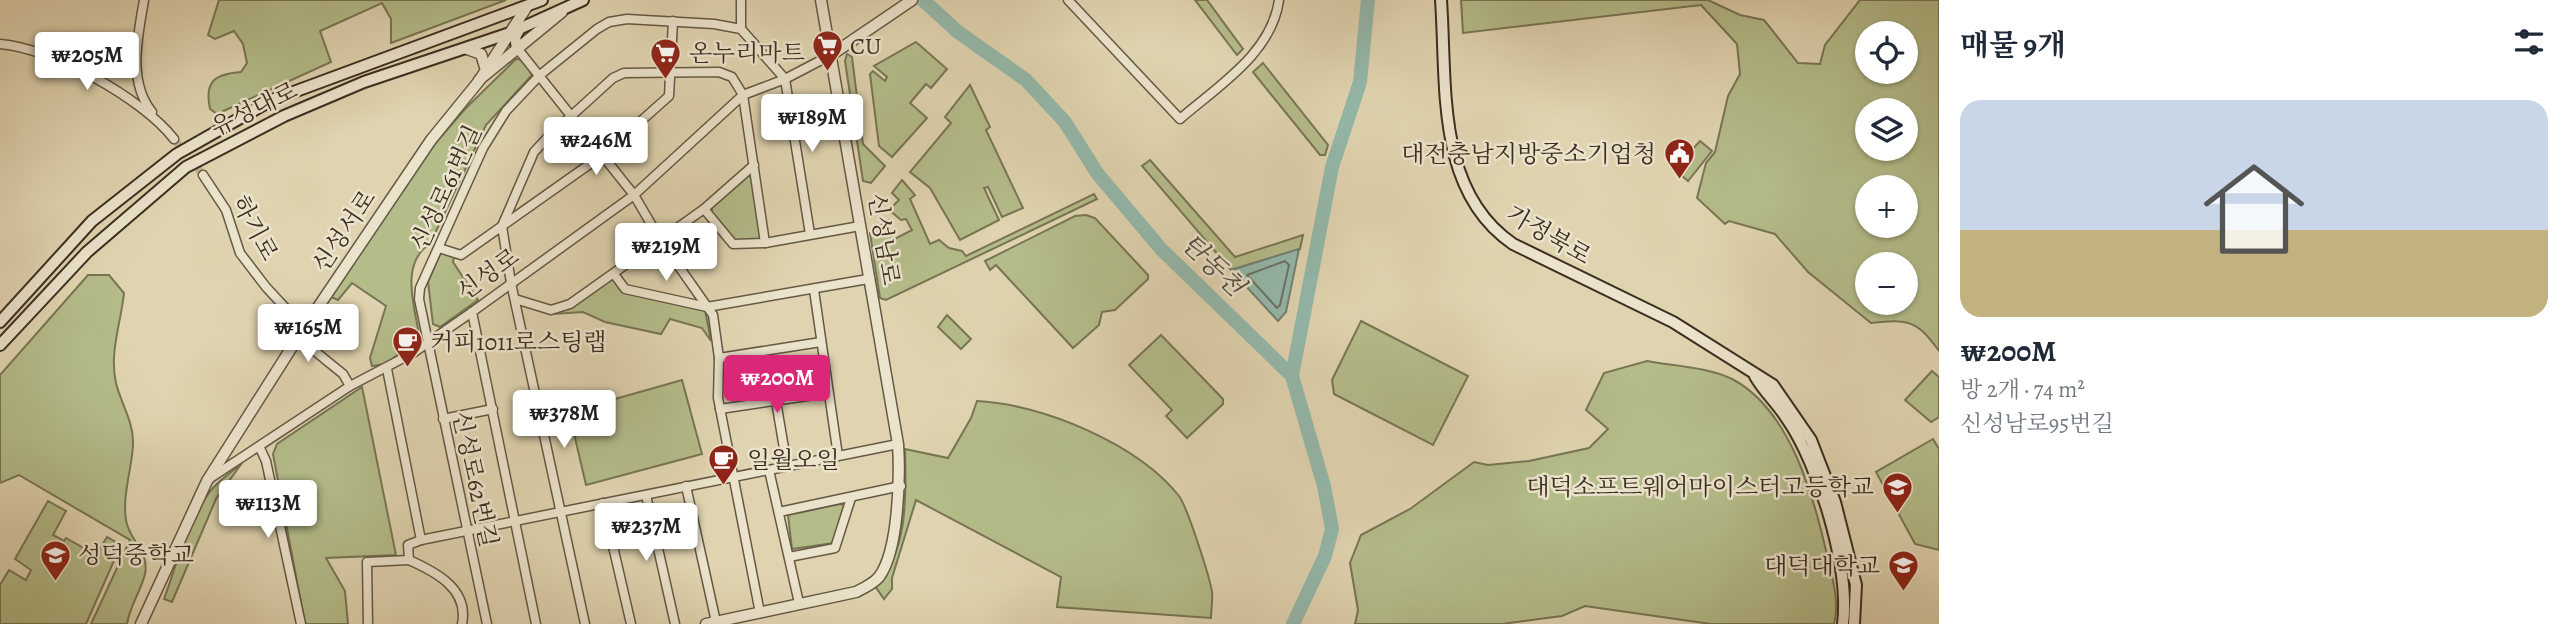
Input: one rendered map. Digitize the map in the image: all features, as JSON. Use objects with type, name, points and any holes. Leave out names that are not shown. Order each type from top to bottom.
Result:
[{"type":"main road","name":"유성대로","points":[[0,322],[92,221],[177,154],[272,100],[542,0]]},
{"type":"main road","name":"유성대로","points":[[0,345],[87,252],[186,167],[284,116],[364,82],[467,49],[583,0]]},
{"type":"main road","name":"가정북로","points":[[1441,0],[1455,161],[1466,193],[1477,211],[1495,232],[1513,244],[1674,322],[1773,385],[1784,397],[1801,422],[1821,461],[1835,502],[1856,585],[1854,624]]},
{"type":"main road","points":[[515,31],[517,48]]},
{"type":"main road","name":"가정북로","points":[[1755,376],[1765,393],[1787,419],[1812,466],[1823,496],[1844,586],[1843,624]]},
{"type":"street","points":[[144,0],[136,74],[138,90],[174,139]]},
{"type":"street","points":[[741,0],[741,30],[785,79],[810,234]]},
{"type":"street","name":"신성남로","points":[[686,486],[711,623],[856,592],[878,577],[885,564],[901,486],[898,444],[821,0]]},
{"type":"street","points":[[1068,0],[1180,118],[1255,53],[1273,21],[1279,0]]},
{"type":"street","name":"신성로","points":[[207,481],[349,386],[387,369],[472,312],[634,195],[743,94],[785,79],[831,55],[908,3]]},
{"type":"street","points":[[478,81],[485,67],[515,31],[526,8]]},
{"type":"street","points":[[478,81],[564,10]]},
{"type":"street","name":"신성로61번길","points":[[427,341],[419,299],[420,288],[482,148],[506,111],[540,75],[609,22],[627,19],[673,21],[741,30]]},
{"type":"street","points":[[439,248],[461,255],[604,154],[669,96],[673,21]]},
{"type":"street","points":[[0,44],[18,45],[62,62],[145,109],[161,122]]},
{"type":"street","points":[[517,48],[604,154],[713,315],[719,358],[717,389],[720,409],[760,612]]},
{"type":"street","points":[[467,49],[481,54],[485,67]]},
{"type":"street","points":[[585,624],[563,511],[511,283],[502,226],[534,152],[572,115],[624,73],[719,72],[732,78],[743,94],[765,243]]},
{"type":"street","name":"신성서로","points":[[207,481],[304,328],[431,140],[478,81]]},
{"type":"street","points":[[515,299],[551,310],[570,304],[704,209],[754,165]]},
{"type":"street","name":"하기로","points":[[203,175],[226,210],[240,253],[266,287],[304,328],[311,348],[344,374],[349,386]]},
{"type":"street","points":[[704,209],[733,244],[765,243],[860,226]]},
{"type":"street","points":[[614,274],[625,289],[707,307],[868,279]]},
{"type":"street","points":[[814,290],[838,456]]},
{"type":"street","points":[[472,312],[536,624]]},
{"type":"street","name":"신성로62번길","points":[[427,341],[487,624]]},
{"type":"street","points":[[719,358],[821,342]]},
{"type":"street","points":[[387,369],[421,540]]},
{"type":"street","points":[[720,409],[828,393]]},
{"type":"street","points":[[776,401],[788,466]]},
{"type":"street","points":[[443,419],[493,409]]},
{"type":"street","points":[[409,560],[408,545],[421,540],[898,444]]},
{"type":"street","points":[[260,448],[266,461],[301,624]]},
{"type":"street","points":[[769,470],[799,603]]},
{"type":"street","points":[[141,624],[207,481]]},
{"type":"street","points":[[779,512],[901,486]]},
{"type":"street","points":[[646,495],[675,624]]},
{"type":"street","points":[[789,557],[835,548],[851,498]]},
{"type":"street","points":[[603,503],[631,624]]},
{"type":"street","points":[[368,624],[367,562],[409,560],[444,578],[455,590],[463,617],[462,624]]},
{"type":"green space","points":[[219,0],[506,0],[391,43],[391,19],[382,3],[320,31],[331,62],[217,114],[210,109],[210,86],[218,77],[241,72],[247,63],[243,44],[234,31],[215,39],[208,35]]},
{"type":"green space","points":[[1195,0],[1207,0],[1243,49],[1237,55]]},
{"type":"green space","points":[[1461,0],[1708,0],[1740,15],[1764,20],[1798,63],[1820,64],[1825,45],[1860,0],[1939,0],[1939,351],[1918,327],[1894,321],[1871,323],[1861,315],[1918,315],[1918,252],[1855,252],[1855,310],[1808,272],[1775,234],[1729,221],[1725,224],[1697,198],[1706,163],[1715,152],[1728,96],[1740,74],[1737,44],[1701,5],[1463,33]]},
{"type":"green space","points":[[916,42],[947,69],[931,88],[926,84],[910,103],[927,118],[892,157],[879,146],[870,74],[873,71],[885,81],[887,77],[874,66]]},
{"type":"green space","points":[[847,54],[852,57],[863,144],[885,166],[871,183],[863,181],[845,61]]},
{"type":"green space","points":[[516,59],[524,60],[532,75],[486,125],[430,244],[420,252],[415,263],[412,287],[420,339],[385,364],[372,366],[370,358],[386,306],[352,283],[338,300],[331,297],[427,153],[465,109]]},
{"type":"green space","points":[[1263,63],[1328,145],[1325,155],[1320,155],[1253,72]]},
{"type":"green space","points":[[970,85],[990,127],[986,130],[1023,208],[1002,217],[988,187],[984,188],[999,220],[960,240],[930,188],[910,172],[951,123],[945,117]]},
{"type":"green space","points":[[1700,141],[1712,151],[1688,181],[1674,169]]},
{"type":"green space","points":[[1150,160],[1235,257],[1303,235],[1300,249],[1231,270],[1142,166]]},
{"type":"green space","points":[[747,175],[753,178],[762,235],[758,240],[734,241],[712,214],[712,205]]},
{"type":"green space","points":[[902,180],[915,195],[910,199],[930,244],[939,240],[949,248],[962,251],[966,256],[1094,194],[1097,199],[886,300],[880,298],[870,233],[889,220],[891,225],[887,228],[893,240],[912,230],[906,219],[901,220],[889,210],[899,200],[892,193]]},
{"type":"green space","points":[[1075,216],[1095,218],[1148,275],[1148,279],[1115,310],[1102,312],[1099,325],[1073,348],[996,265],[990,270],[985,261]]},
{"type":"green space","points":[[441,252],[454,257],[453,262],[478,300],[440,327],[433,324],[428,282]]},
{"type":"green space","points":[[88,275],[109,275],[124,293],[116,338],[114,372],[133,437],[125,511],[128,527],[142,552],[146,566],[127,624],[91,624],[130,540],[19,475],[0,483],[0,375]]},
{"type":"green space","points":[[611,279],[616,280],[624,291],[705,310],[711,341],[702,328],[670,319],[661,334],[605,322],[583,312],[553,314],[535,307],[552,311]]},
{"type":"green space","points":[[947,315],[971,339],[961,349],[938,327]]},
{"type":"green space","points":[[1361,321],[1468,376],[1433,445],[1334,394],[1332,380]]},
{"type":"green space","points":[[1161,335],[1223,399],[1223,404],[1187,438],[1166,416],[1172,410],[1129,365]]},
{"type":"green space","points":[[1647,361],[1723,375],[1752,393],[1769,411],[1796,457],[1815,507],[1835,590],[1834,624],[1711,624],[1585,606],[1562,616],[1502,624],[1355,624],[1358,610],[1350,563],[1361,535],[1410,509],[1474,462],[1488,465],[1529,461],[1589,448],[1608,429],[1586,410],[1604,373]]},
{"type":"green space","points":[[1932,371],[1939,377],[1939,417],[1931,422],[1905,400]]},
{"type":"green space","points":[[682,380],[702,454],[586,485],[569,412]]},
{"type":"green space","points":[[362,387],[396,555],[326,558],[345,591],[348,624],[305,624],[273,454],[277,444]]},
{"type":"green space","points":[[977,401],[1030,410],[1087,430],[1114,444],[1161,477],[1183,502],[1203,558],[1212,592],[1211,618],[1057,607],[1061,577],[916,500],[892,578],[892,589],[884,599],[875,586],[886,572],[900,539],[905,503],[905,449],[948,458],[971,418]]},
{"type":"green space","points":[[1933,439],[1939,449],[1939,550],[1915,544],[1876,472]]},
{"type":"green space","points":[[242,463],[216,499],[172,602],[164,599],[184,541],[204,500],[223,478]]},
{"type":"green space","name":"성덕중학교","points":[[48,501],[66,511],[53,535],[64,541],[66,538],[96,555],[107,537],[121,545],[86,624],[0,624],[0,585],[9,570],[26,580],[31,570],[15,559]]},
{"type":"green space","points":[[844,505],[834,543],[792,549],[788,515]]},
{"type":"water","points":[[1299,249],[1286,312],[1278,321],[1231,270]]},
{"type":"waterway","name":"탄동천","points":[[923,0],[958,32],[1026,80],[1065,122],[1097,173],[1161,249],[1292,376],[1324,486],[1332,529],[1325,556],[1293,624]]},
{"type":"waterway","points":[[1292,376],[1332,167],[1360,82],[1368,0]]},
{"type":"tunnel","points":[[174,139],[203,175]]},
{"type":"place","name":"CU","points":[[827,73]]},
{"type":"place","name":"온누리마트","points":[[666,80]]},
{"type":"place","name":"대전충남지방중소기업청","points":[[1679,181]]},
{"type":"place","name":"커피1011로스팅랩","points":[[407,369]]},
{"type":"place","name":"일월오일","points":[[724,487]]},
{"type":"place","name":"대덕소프트웨어마이스터고등학교","points":[[1897,514]]},
{"type":"place","name":"성덕중학교","points":[[55,582]]},
{"type":"place","name":"대덕대학교","points":[[1903,593]]}]
